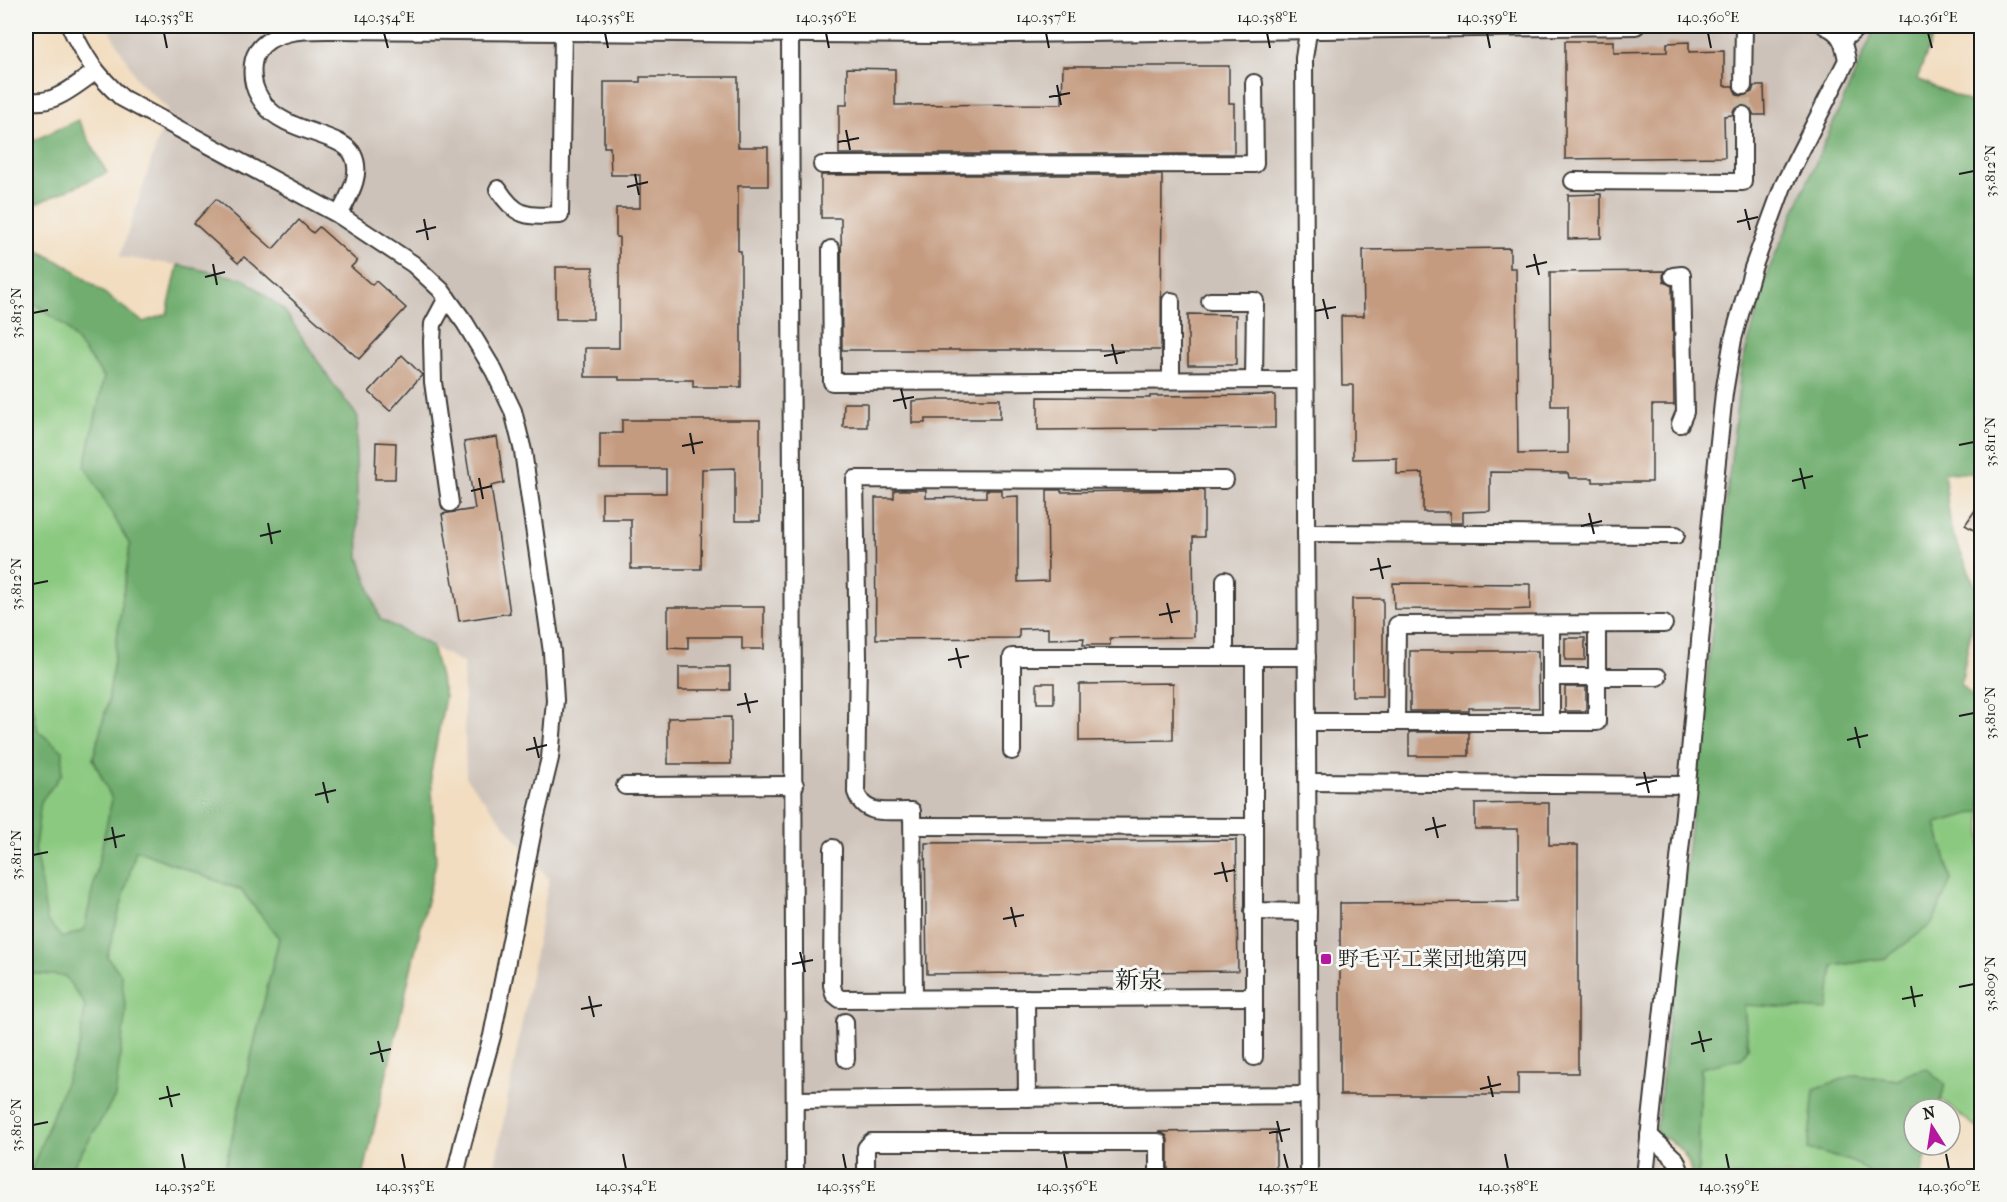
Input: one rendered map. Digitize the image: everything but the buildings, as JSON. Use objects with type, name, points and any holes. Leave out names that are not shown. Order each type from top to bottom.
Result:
[{"type":"street","points":[[70,26],[80,49],[95,72],[122,98],[339,215],[413,264],[447,298],[465,323],[513,411],[523,451],[550,640],[555,700],[550,758],[535,820],[492,1036],[455,1176]]},
{"type":"street","points":[[339,215],[351,192],[357,171],[353,154],[342,142],[290,124],[271,114],[258,97],[253,84],[252,68],[257,52],[269,41],[299,30],[790,34],[851,30],[1636,26]]},
{"type":"street","points":[[1743,86],[1744,26]]},
{"type":"street","points":[[1645,1176],[1687,785],[1724,393],[1733,339],[1753,267],[1783,186],[1847,60],[1843,40],[1833,28],[1825,26]]},
{"type":"street","points":[[1843,40],[1859,26]]},
{"type":"street","points":[[1308,28],[1304,58],[1309,1176]]},
{"type":"street","points":[[498,189],[506,202],[518,213],[534,217],[560,215],[563,32]]},
{"type":"street","points":[[790,34],[795,1176]]},
{"type":"street","points":[[26,100],[36,102],[54,100],[95,72]]},
{"type":"street","points":[[822,165],[1255,164],[1254,82]]},
{"type":"street","points":[[1573,181],[1743,182],[1743,115]]},
{"type":"street","points":[[831,249],[832,382],[1305,380]]},
{"type":"street","points":[[1673,276],[1682,275],[1685,412],[1680,424]]},
{"type":"street","points":[[447,298],[433,324],[432,341],[433,382],[450,503]]},
{"type":"street","points":[[1171,301],[1171,380]]},
{"type":"street","points":[[1210,301],[1255,301],[1254,380]]},
{"type":"street","points":[[914,998],[912,811],[869,810],[860,803],[856,792],[858,657],[855,479],[1225,480]]},
{"type":"street","points":[[1306,533],[1676,535]]},
{"type":"street","points":[[1225,580],[1225,657]]},
{"type":"street","points":[[1396,722],[1396,625],[1664,624]]},
{"type":"street","points":[[1551,625],[1551,722]]},
{"type":"street","points":[[1307,722],[1597,722],[1597,625]]},
{"type":"street","points":[[1012,751],[1012,657],[1307,657]]},
{"type":"street","points":[[1254,657],[1254,1057]]},
{"type":"street","points":[[1551,677],[1658,677]]},
{"type":"street","points":[[1308,782],[1687,785]]},
{"type":"street","points":[[625,786],[795,785]]},
{"type":"street","points":[[913,826],[1253,827]]},
{"type":"street","points":[[833,848],[832,985],[834,994],[840,999],[1253,997]]},
{"type":"street","points":[[1253,911],[1308,912]]},
{"type":"street","points":[[1026,998],[1027,1098]]},
{"type":"street","points":[[845,1022],[846,1059]]},
{"type":"street","points":[[795,1100],[1309,1095]]},
{"type":"street","points":[[1649,1135],[1676,1160],[1682,1176]]},
{"type":"street","points":[[866,1176],[866,1148],[871,1142],[1158,1142],[1158,1176]]},
{"type":"shaded area","points":[[107,26],[1876,26],[1769,269],[1741,370],[1655,1176],[493,1176],[549,879],[466,778],[463,663],[380,619],[359,557],[356,453],[358,417],[331,381],[178,265],[120,257],[168,109],[138,81]]},
{"type":"green space","points":[[1876,26],[1937,26],[1917,79],[1981,107],[1981,474],[1944,472],[1951,530],[1978,592],[1961,684],[1981,705],[1981,811],[1936,823],[1951,880],[1932,924],[1886,958],[1833,966],[1828,1010],[1744,1005],[1748,1048],[1742,1058],[1701,1068],[1698,1176],[1691,1176],[1685,1155],[1675,1145],[1656,1134],[1741,369],[1769,269]]},
{"type":"green space","points":[[78,120],[107,173],[26,208],[26,136],[30,142]]},
{"type":"green space","points":[[26,244],[69,267],[143,322],[167,314],[178,265],[244,279],[284,310],[358,417],[356,453],[359,557],[380,619],[432,646],[445,697],[431,772],[436,862],[363,1176],[223,1176],[279,938],[241,890],[136,850],[107,957],[121,974],[126,1011],[115,1097],[72,1168],[71,1176],[29,1176],[80,1044],[85,1005],[65,976],[26,973],[26,692],[33,706],[38,731],[63,751],[62,774],[41,801],[35,847],[47,920],[62,938],[84,930],[112,799],[93,758],[108,702],[130,545],[85,466],[104,377],[66,327],[26,297]]},
{"type":"green space","points":[[26,297],[66,327],[104,377],[86,466],[130,545],[108,702],[93,759],[136,850],[241,890],[279,938],[223,1176],[26,1176]]},
{"type":"green space","points":[[1981,811],[1981,1131],[1962,1116],[1962,1097],[1942,1097],[1945,1084],[1909,1073],[1898,1080],[1854,1075],[1808,1149],[1857,1163],[1874,1176],[1698,1176],[1701,1067],[1742,1058],[1748,1048],[1743,1005],[1833,966],[1886,958],[1951,880],[1936,823]]},
{"type":"green space","points":[[1926,1068],[1945,1084],[1941,1097],[1902,1097],[1902,1157],[1926,1157],[1921,1176],[1874,1176],[1857,1163],[1808,1149],[1814,1089],[1854,1075],[1898,1080],[1909,1073]]},
{"type":"tunnel","points":[[1743,86],[1743,115]]},
{"type":"place","name":"野毛平工業団地第四","points":[[1326,959]]},
{"type":"district","name":"新泉","points":[[1139,980]]}]
